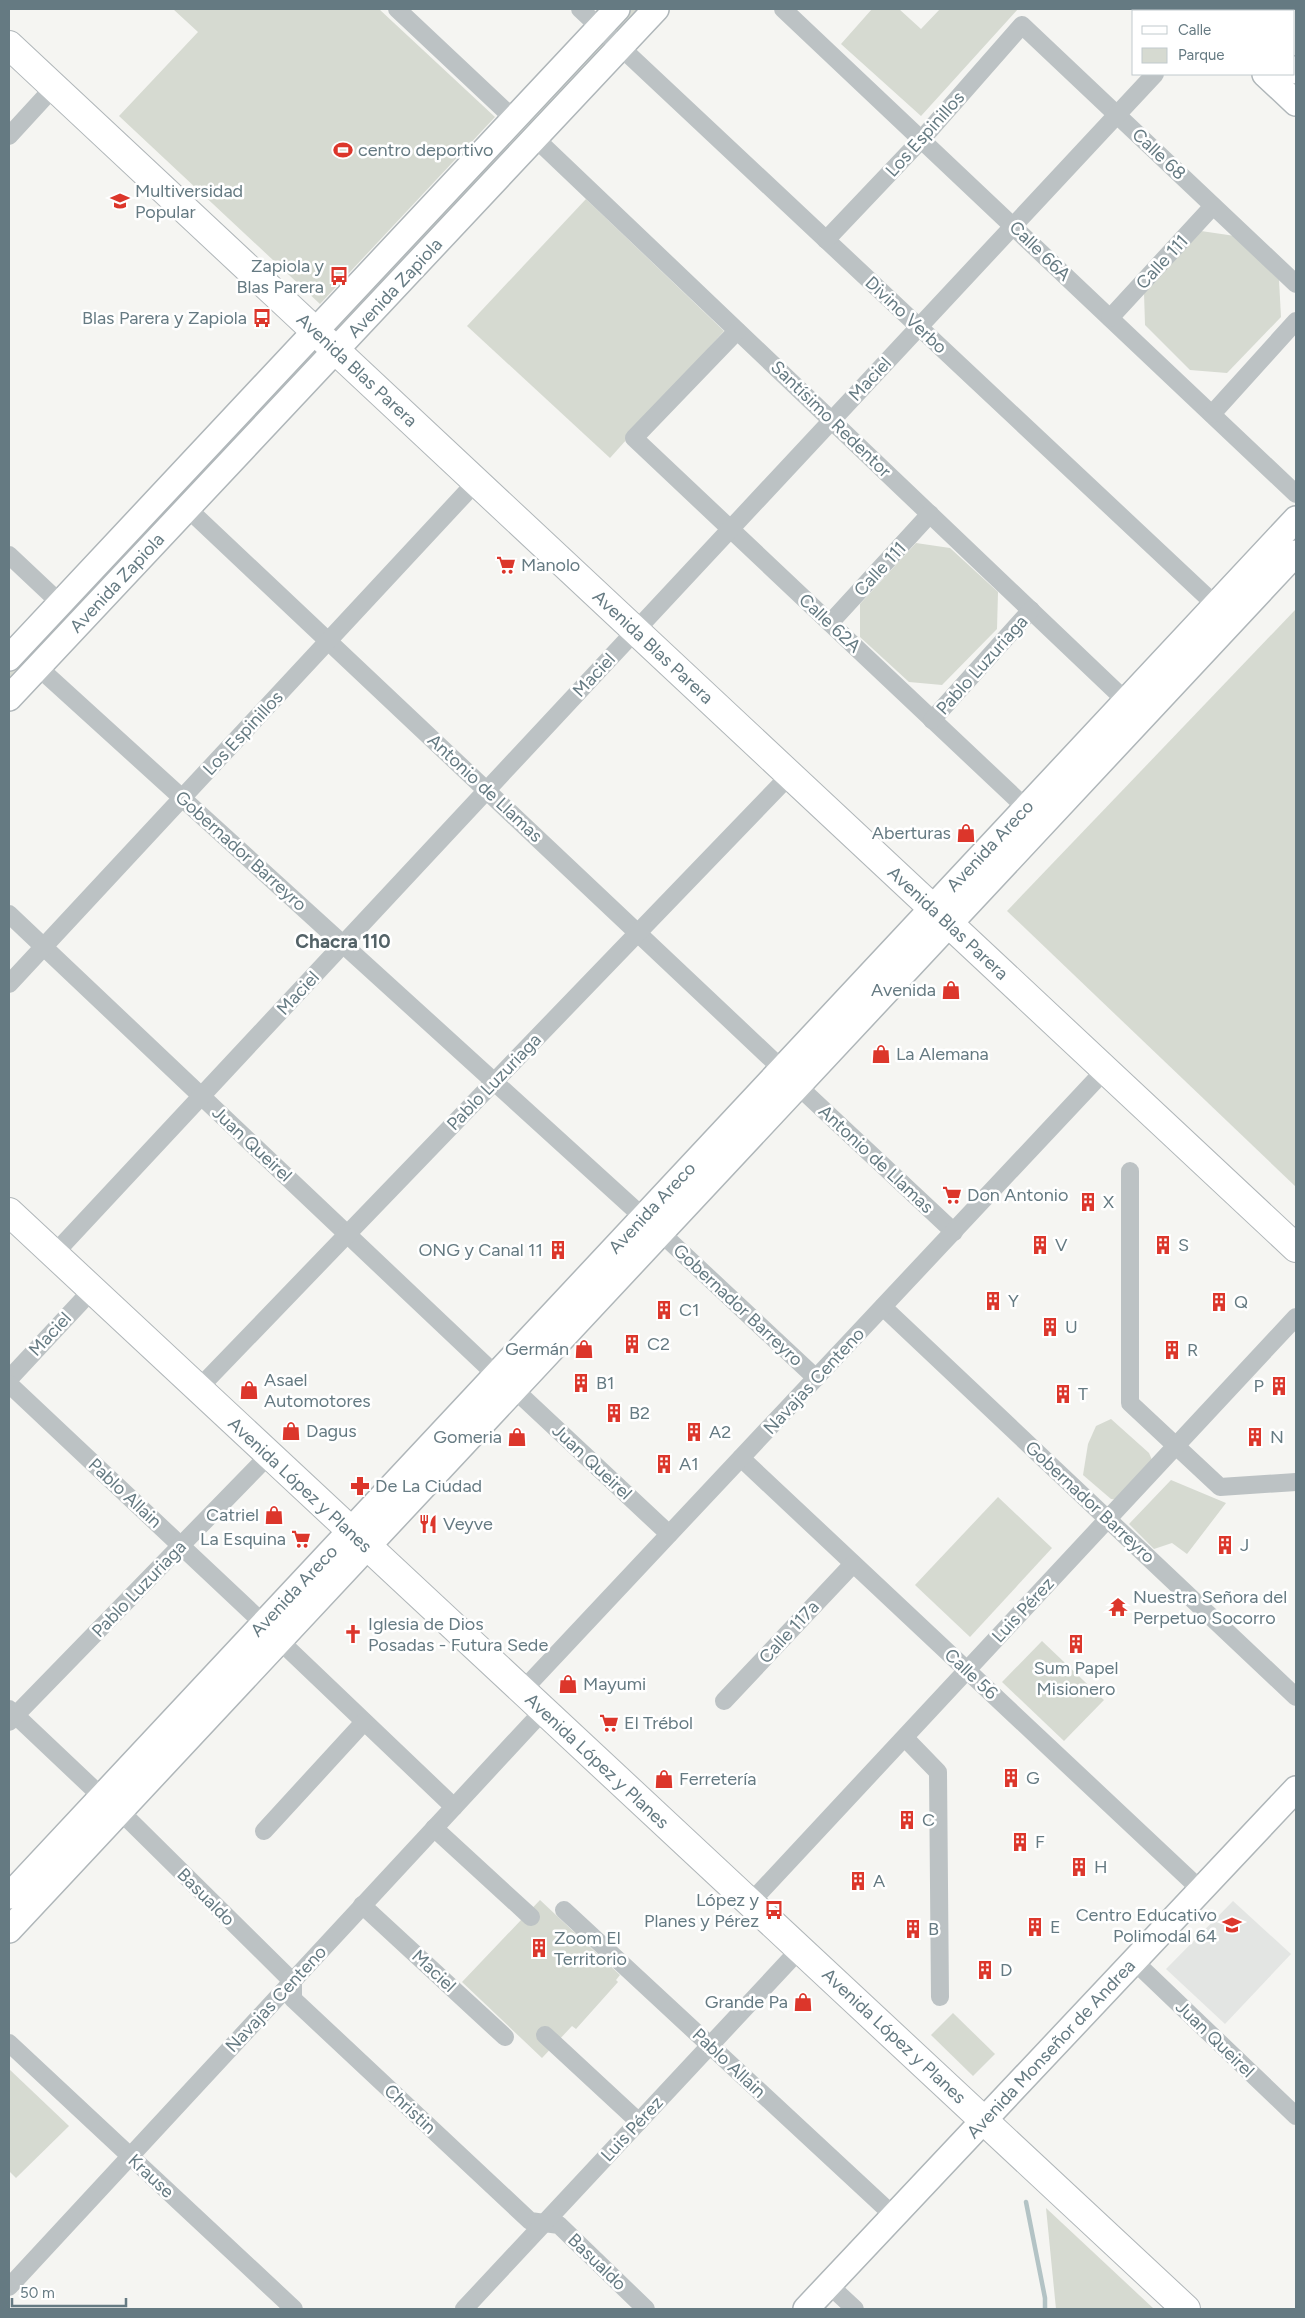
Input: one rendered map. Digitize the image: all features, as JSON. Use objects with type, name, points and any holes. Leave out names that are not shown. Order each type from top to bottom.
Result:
[{"type":"main road","name":"Avenida Zapiola","points":[[9,658],[617,9]]},
{"type":"main road","name":"Avenida Zapiola","points":[[9,698],[656,9]]},
{"type":"main road","name":"Avenida Blas Parera","points":[[9,45],[1296,1248]]},
{"type":"main road","points":[[1266,75],[1296,103]]},
{"type":"main road","name":"Avenida Areco","points":[[9,1930],[111,1804],[1224,613],[1296,519]]},
{"type":"main road","name":"Avenida Areco","points":[[941,916],[1026,808],[1126,700],[1224,613],[1296,553]]},
{"type":"main road","name":"Avenida López y Planes","points":[[9,1212],[1186,2309]]},
{"type":"main road","name":"Avenida Monseñor de Andrea","points":[[806,2309],[1296,1789]]},
{"type":"main road","name":"Avenida Areco","points":[[9,1896],[111,1804]]},
{"type":"street","points":[[397,9],[514,119]]},
{"type":"street","name":"Divino Verbo","points":[[580,9],[1224,613]]},
{"type":"street","name":"Calle 66A","points":[[783,9],[1296,494]]},
{"type":"street","name":"Los Espinillos","points":[[826,240],[921,140],[1022,25]]},
{"type":"street","name":"Calle 68","points":[[1022,25],[1296,284]]},
{"type":"street","name":"Maciel","points":[[54,1254],[1154,75]]},
{"type":"street","points":[[9,136],[54,87]]},
{"type":"street","name":"Santísimo Redentor","points":[[535,138],[1126,700]]},
{"type":"street","name":"Calle 111","points":[[1110,318],[1214,206]]},
{"type":"street","points":[[1212,414],[1296,321]]},
{"type":"street","name":"Calle 62A","points":[[738,331],[634,438],[1026,808]]},
{"type":"street","name":"Los Espinillos","points":[[9,984],[476,482]]},
{"type":"street","name":"Antonio de Llamas","points":[[187,508],[954,1232]]},
{"type":"street","name":"Calle 111","points":[[830,623],[930,514]]},
{"type":"street","points":[[9,555],[60,603]]},
{"type":"street","name":"Pablo Luzuriaga","points":[[932,720],[1031,610]]},
{"type":"street","name":"Gobernador Barreyro","points":[[38,667],[652,1225],[816,1378]]},
{"type":"street","name":"Pablo Luzuriaga","points":[[198,1389],[790,775]]},
{"type":"street","name":"Juan Queirel","points":[[9,914],[347,1234],[669,1534]]},
{"type":"street","name":"Navajas Centeno","points":[[522,1691],[1106,1070]]},
{"type":"street","points":[[1130,1171],[1130,1403],[1175,1448],[1220,1487],[1296,1482]]},
{"type":"street","name":"Maciel","points":[[9,1379],[92,1290]]},
{"type":"street","name":"Gobernador Barreyro","points":[[883,1307],[1296,1697]]},
{"type":"street","name":"Luis Pérez","points":[[750,1903],[1296,1317]]},
{"type":"street","name":"Pablo Allain","points":[[9,1384],[454,1807]]},
{"type":"street","name":"Pablo Luzuriaga","points":[[11,1715],[181,1546],[269,1455]]},
{"type":"street","name":"Calle 56","points":[[741,1458],[1201,1890]]},
{"type":"street","name":"Calle 117a","points":[[724,1701],[854,1564]]},
{"type":"street","name":"Navajas Centeno","points":[[9,2287],[543,1711]]},
{"type":"street","name":"Basualdo","points":[[11,1715],[111,1804],[293,1982]]},
{"type":"street","points":[[264,1830],[364,1722]]},
{"type":"street","points":[[905,1738],[938,1772],[940,1997]]},
{"type":"street","points":[[434,1828],[531,1917]]},
{"type":"street","name":"Maciel","points":[[362,1905],[505,2037]]},
{"type":"street","name":"Pablo Allain","points":[[564,1910],[894,2216]]},
{"type":"street","name":"Luis Pérez","points":[[464,2309],[800,1949]]},
{"type":"street","name":"Juan Queirel","points":[[1134,1961],[1294,2110]]},
{"type":"street","name":"Christin","points":[[293,1982],[293,1999],[530,2221],[543,2224]]},
{"type":"street","points":[[545,2036],[639,2122]]},
{"type":"street","name":"Krause","points":[[9,2043],[294,2309]]},
{"type":"street","name":"Basualdo","points":[[543,2224],[559,2225],[646,2309]]},
{"type":"street","points":[[829,2285],[855,2309]]},
{"type":"shaded area","points":[[1233,1901],[1291,1954],[1225,2024],[1166,1969]]},
{"type":"green space","points":[[173,9],[379,9],[495,117],[320,304],[119,116],[198,32]]},
{"type":"green space","points":[[628,9],[647,9],[9,688],[9,671]]},
{"type":"green space","points":[[872,9],[899,9],[921,29],[940,9],[1018,9],[921,116],[841,44]]},
{"type":"green space","points":[[586,199],[724,331],[610,458],[467,326]]},
{"type":"green space","points":[[1201,231],[1235,236],[1279,280],[1281,317],[1227,373],[1190,370],[1145,325],[1144,292]]},
{"type":"green space","points":[[916,543],[950,548],[998,592],[997,629],[942,685],[909,682],[860,637],[860,604]]},
{"type":"green space","points":[[1296,609],[1296,1187],[1007,911]]},
{"type":"green space","points":[[1111,1419],[1149,1453],[1152,1460],[1120,1500],[1111,1499],[1083,1475],[1088,1444],[1096,1426]]},
{"type":"green space","points":[[1171,1480],[1226,1503],[1187,1554],[1172,1543],[1154,1549],[1129,1524]]},
{"type":"green space","points":[[998,1497],[1052,1548],[970,1637],[915,1585]]},
{"type":"green space","points":[[1042,1641],[1104,1700],[1064,1741],[1002,1682]]},
{"type":"green space","points":[[540,1900],[620,1975],[616,1980],[618,1982],[576,2029],[572,2026],[542,2058],[462,1982]]},
{"type":"green space","points":[[953,2013],[995,2054],[973,2076],[931,2035]]},
{"type":"green space","points":[[9,2069],[69,2126],[16,2178],[9,2171]]},
{"type":"green space","points":[[1046,2208],[1154,2309],[1056,2309]]},
{"type":"waterway","points":[[1026,2202],[1045,2298],[1045,2309]]},
{"type":"place","name":"centro deportivo","points":[[343,150]]},
{"type":"place","name":"Multiversidad Popular","points":[[120,201]]},
{"type":"place","name":"Zapiola y Blas Parera","points":[[339,276]]},
{"type":"place","name":"Blas Parera y Zapiola","points":[[262,318]]},
{"type":"place","name":"Manolo","points":[[506,565]]},
{"type":"place","name":"Aberturas","points":[[966,833]]},
{"type":"place","name":"Avenida","points":[[951,990]]},
{"type":"place","name":"La Alemana","points":[[881,1054]]},
{"type":"place","name":"Don Antonio","points":[[952,1195]]},
{"type":"place","name":"X","points":[[1088,1202]]},
{"type":"place","name":"V","points":[[1040,1245]]},
{"type":"place","name":"S","points":[[1163,1245]]},
{"type":"place","name":"ONG y Canal 11","points":[[558,1250]]},
{"type":"place","name":"Y","points":[[993,1301]]},
{"type":"place","name":"Q","points":[[1219,1302]]},
{"type":"place","name":"C1","points":[[664,1310]]},
{"type":"place","name":"U","points":[[1050,1327]]},
{"type":"place","name":"C2","points":[[632,1344]]},
{"type":"place","name":"Germán","points":[[584,1349]]},
{"type":"place","name":"R","points":[[1172,1350]]},
{"type":"place","name":"B1","points":[[581,1383]]},
{"type":"place","name":"P","points":[[1279,1386]]},
{"type":"place","name":"Asael Automotores","points":[[249,1390]]},
{"type":"place","name":"T","points":[[1063,1394]]},
{"type":"place","name":"B2","points":[[614,1413]]},
{"type":"place","name":"Dagus","points":[[291,1431]]},
{"type":"place","name":"A2","points":[[694,1432]]},
{"type":"place","name":"Gomeria","points":[[517,1437]]},
{"type":"place","name":"N","points":[[1255,1437]]},
{"type":"place","name":"A1","points":[[664,1464]]},
{"type":"place","name":"De La Ciudad","points":[[360,1486]]},
{"type":"place","name":"Catriel","points":[[274,1515]]},
{"type":"place","name":"Veyve","points":[[428,1524]]},
{"type":"place","name":"La Esquina","points":[[301,1539]]},
{"type":"place","name":"J","points":[[1225,1545]]},
{"type":"place","name":"Nuestra Señora del Perpetuo Socorro","points":[[1118,1607]]},
{"type":"place","name":"Iglesia de Dios Posadas - Futura Sede","points":[[353,1634]]},
{"type":"place","name":"Sum Papel Misionero","points":[[1076,1644]]},
{"type":"place","name":"Mayumi","points":[[568,1684]]},
{"type":"place","name":"El Trébol","points":[[609,1723]]},
{"type":"place","name":"G","points":[[1011,1778]]},
{"type":"place","name":"Ferretería","points":[[664,1779]]},
{"type":"place","name":"C","points":[[907,1820]]},
{"type":"place","name":"F","points":[[1020,1842]]},
{"type":"place","name":"H","points":[[1079,1867]]},
{"type":"place","name":"A","points":[[858,1881]]},
{"type":"place","name":"López y Planes y Pérez","points":[[774,1910]]},
{"type":"place","name":"Centro Educativo Polimodal 64","points":[[1232,1925]]},
{"type":"place","name":"E","points":[[1035,1927]]},
{"type":"place","name":"B","points":[[913,1929]]},
{"type":"place","name":"Zoom El Territorio","points":[[539,1948]]},
{"type":"place","name":"D","points":[[985,1970]]},
{"type":"place","name":"Grande Pa","points":[[803,2002]]},
{"type":"district","name":"Chacra 110","points":[[343,941]]}]
